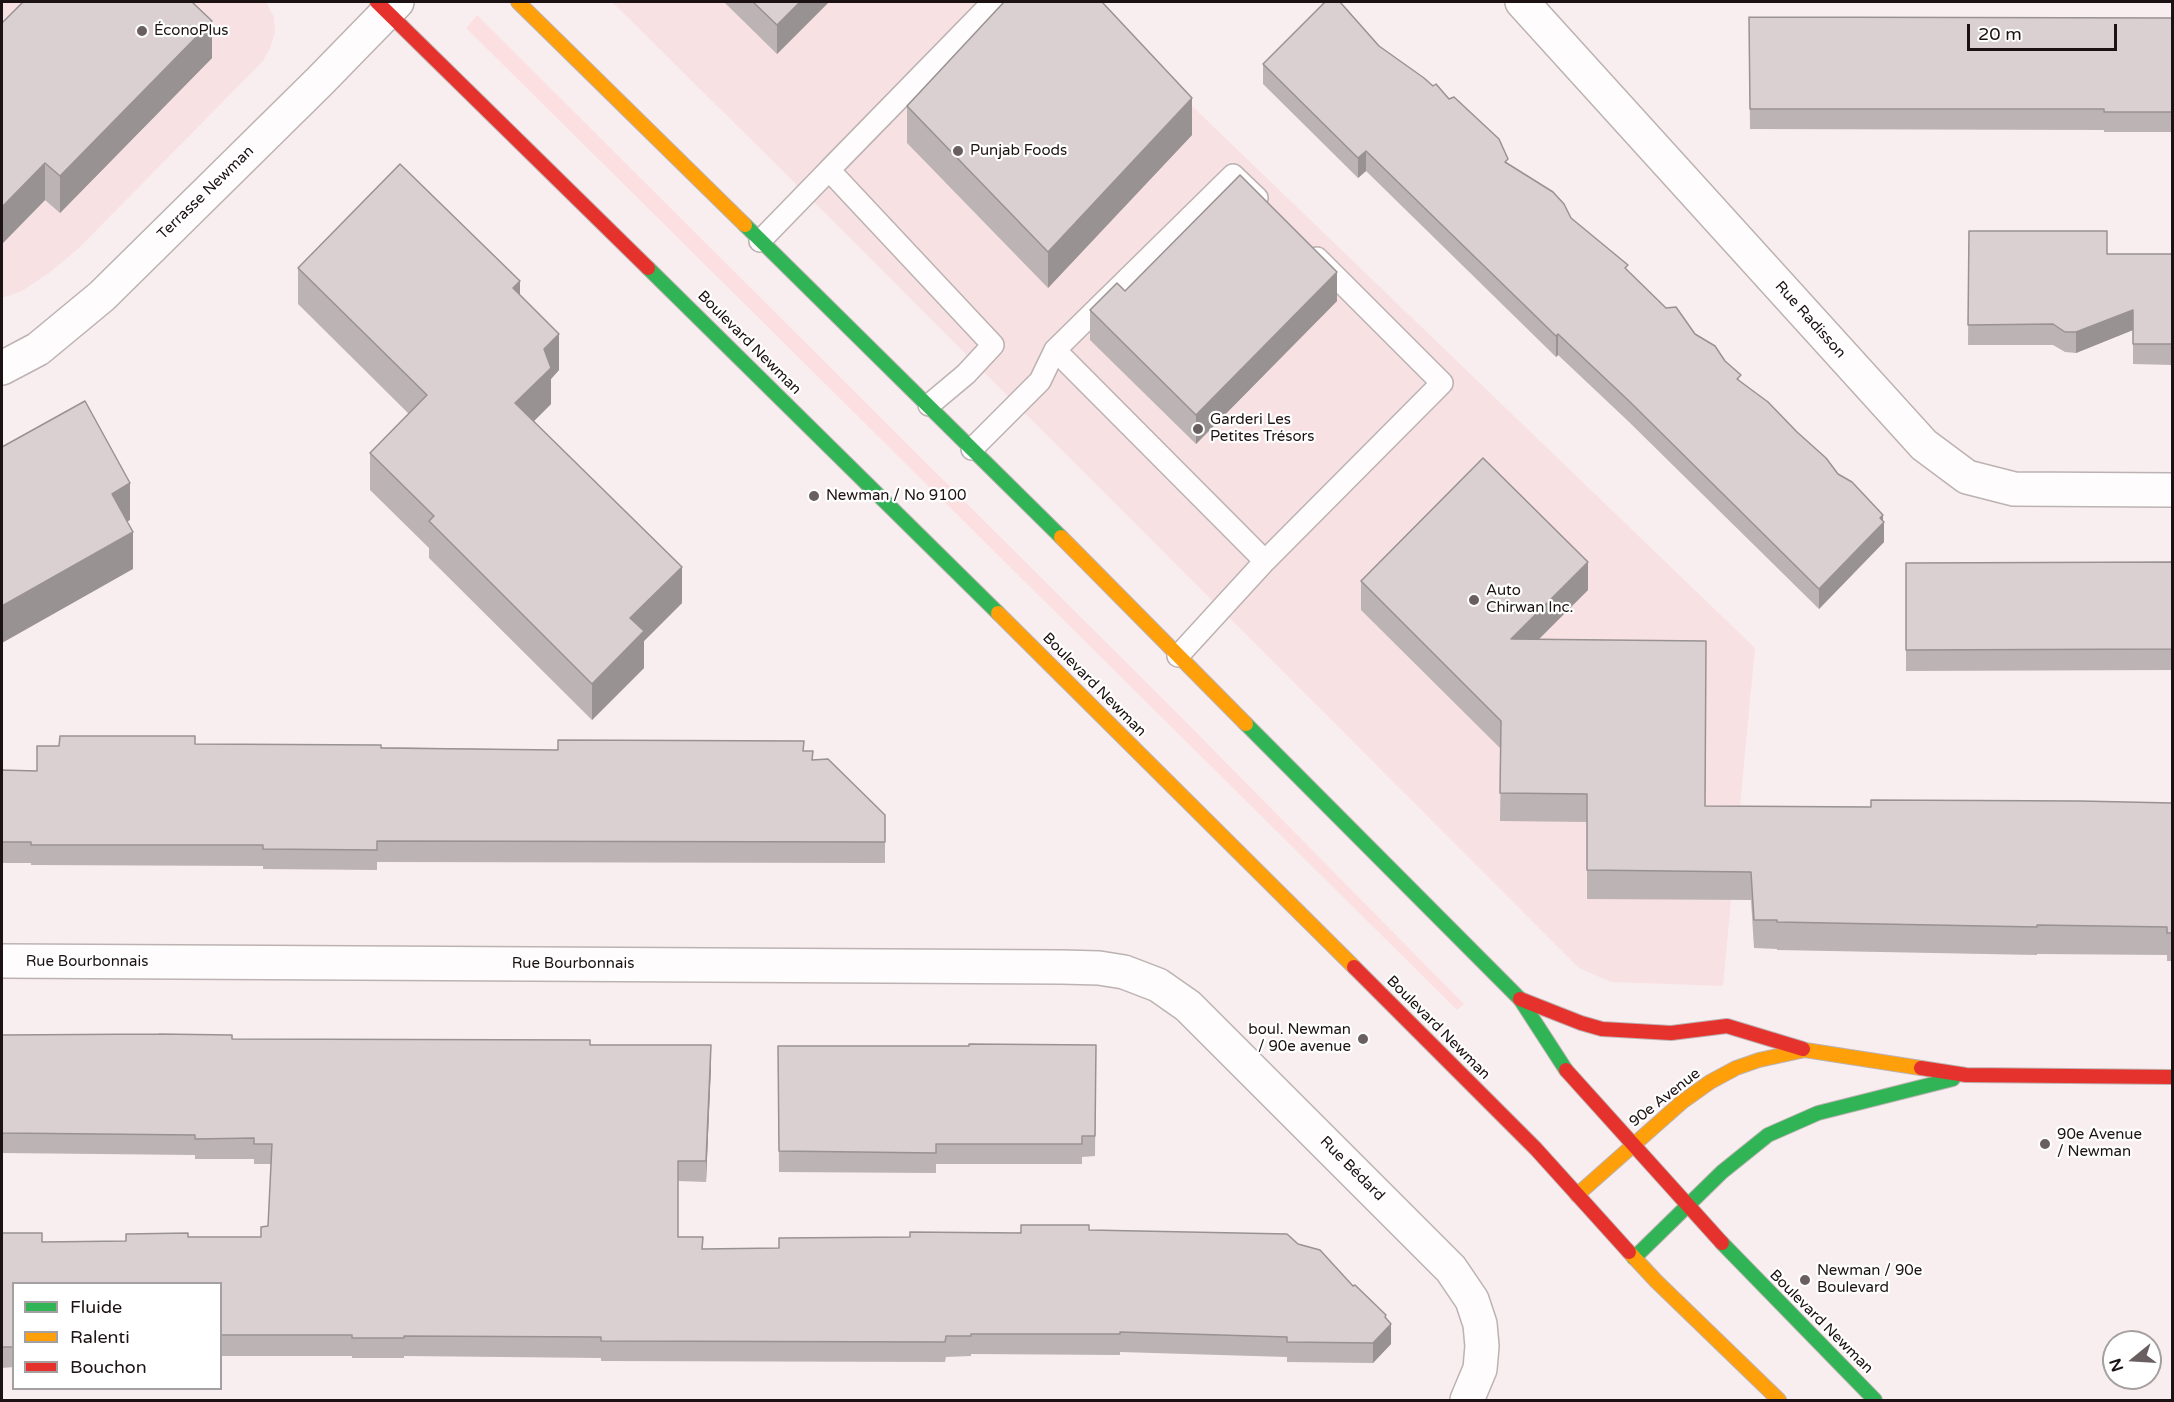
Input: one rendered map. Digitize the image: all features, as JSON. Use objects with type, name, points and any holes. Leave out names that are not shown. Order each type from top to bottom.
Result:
[{"type":"main road","name":"Boulevard Newman","points":[[518,2],[929,405],[1520,999],[1561,1063],[1632,1144],[1750,1274],[1838,1360],[1875,1401]]},
{"type":"main road","name":"Boulevard Newman","points":[[387,5],[1536,1149],[1656,1281],[1779,1401]]},
{"type":"main road","points":[[1520,999],[1602,1029],[1671,1034],[1727,1026],[1805,1050]]},
{"type":"main road","name":"90e Avenue","points":[[1577,1194],[1632,1144],[1710,1082],[1736,1068],[1759,1060],[1805,1050],[1966,1075],[2172,1077]]},
{"type":"main road","name":"90e Avenue","points":[[1634,1258],[1722,1172],[1768,1135],[1818,1113],[1966,1075]]},
{"type":"street","name":"Rue Radisson","points":[[1522,2],[1924,445],[1967,477],[2014,489],[2172,490]]},
{"type":"street","name":"Terrasse Newman","points":[[2,368],[38,349],[102,296],[320,81],[387,5]]},
{"type":"street","name":"Rue Bourbonnais","points":[[2,962],[1062,967],[1110,969],[1144,979]]},
{"type":"street","name":"Rue Bédard","points":[[1144,979],[1158,985],[1188,1006],[1429,1246],[1457,1277],[1478,1315],[1482,1346],[1480,1369],[1467,1401]]},
{"type":"lane","points":[[760,241],[993,2]]},
{"type":"lane","points":[[829,170],[993,345],[966,374],[929,405]]},
{"type":"lane","points":[[972,449],[1040,381],[1055,350],[1233,175],[1275,216]]},
{"type":"lane","points":[[1178,656],[1265,561],[1443,383],[1300,241]]},
{"type":"lane","points":[[1055,350],[1265,561]]},
{"type":"shaded area","points":[[2,2],[266,2],[274,17],[275,32],[263,61],[78,249],[49,273],[22,291],[2,298]]},
{"type":"shaded area","points":[[612,2],[1084,2],[1755,648],[1723,986],[1611,982],[1579,968]]},
{"type":"shaded area","points":[[477,15],[1188,724],[1464,1004],[1457,1010],[466,28]]},
{"type":"building","points":[[23,2],[192,2],[212,21],[60,176],[45,163],[2,207],[2,23]]},
{"type":"building","points":[[753,2],[800,2],[777,25]]},
{"type":"building","points":[[1004,2],[1102,2],[1192,98],[1048,252],[907,106]]},
{"type":"building","points":[[1325,2],[1340,2],[1379,46],[1433,86],[1436,84],[1449,99],[1454,97],[1499,139],[1508,159],[1505,162],[1553,192],[1564,204],[1571,218],[1628,265],[1625,268],[1666,308],[1676,307],[1695,334],[1715,346],[1725,361],[1741,375],[1737,379],[1768,402],[1826,458],[1838,474],[1852,482],[1883,515],[1880,518],[1884,522],[1819,589],[1628,400],[1558,334],[1556,336],[1366,151],[1358,158],[1263,64]]},
{"type":"building","points":[[1749,17],[2172,18],[2172,112],[2104,112],[2104,109],[1750,109]]},
{"type":"building","points":[[400,164],[520,281],[513,288],[559,334],[544,349],[551,368],[515,403],[682,567],[630,618],[644,631],[592,684],[429,521],[434,516],[370,453],[427,395],[298,268]]},
{"type":"building","points":[[1240,175],[1337,272],[1196,415],[1090,310],[1117,283],[1125,291]]},
{"type":"building","points":[[1969,231],[2107,231],[2107,254],[2172,254],[2172,344],[2133,344],[2133,310],[2076,332],[2065,332],[2053,324],[1968,325]]},
{"type":"building","points":[[85,401],[130,483],[112,494],[133,532],[2,606],[2,447]]},
{"type":"building","points":[[1483,458],[1588,562],[1511,639],[1706,641],[1705,806],[1871,807],[1871,800],[2172,803],[2172,933],[2167,933],[2167,927],[2037,925],[2037,927],[1754,920],[1751,872],[1587,870],[1587,794],[1500,793],[1501,721],[1361,581]]},
{"type":"building","points":[[2172,562],[2172,649],[1906,650],[1906,563]]},
{"type":"building","points":[[60,736],[195,736],[195,744],[381,745],[381,748],[558,750],[558,740],[804,741],[803,751],[813,751],[812,760],[828,759],[885,815],[885,842],[377,841],[377,850],[263,849],[263,845],[31,845],[31,842],[2,842],[2,770],[37,771],[37,746],[59,746]]},
{"type":"building","points":[[159,1034],[232,1035],[232,1039],[590,1040],[590,1045],[711,1045],[706,1161],[678,1161],[678,1237],[703,1237],[702,1249],[779,1248],[779,1238],[910,1237],[910,1232],[1021,1233],[1021,1225],[1089,1225],[1089,1230],[1287,1234],[1298,1244],[1320,1250],[1353,1286],[1355,1285],[1386,1315],[1385,1317],[1391,1324],[1373,1343],[1287,1342],[1287,1337],[1120,1332],[1120,1334],[971,1334],[971,1336],[946,1336],[945,1342],[601,1341],[601,1337],[352,1338],[352,1335],[222,1335],[222,1282],[12,1282],[12,1347],[2,1347],[2,1233],[42,1233],[42,1242],[126,1241],[126,1234],[188,1233],[188,1237],[261,1237],[261,1227],[268,1226],[272,1144],[254,1144],[254,1138],[195,1139],[195,1135],[2,1133],[2,1035]]},
{"type":"building","points":[[969,1044],[1096,1045],[1095,1136],[1082,1136],[1082,1144],[936,1144],[936,1153],[779,1151],[778,1046],[969,1046]]},
{"type":"traffic: fast","points":[[745,225],[1061,537]]},
{"type":"traffic: fast","points":[[648,268],[998,613]]},
{"type":"traffic: fast","points":[[1246,724],[1520,999],[1566,1070]]},
{"type":"traffic: fast","points":[[1634,1258],[1722,1172],[1768,1135],[1818,1113],[1953,1079]]},
{"type":"traffic: fast","points":[[1722,1243],[1875,1400]]},
{"type":"traffic: slow","points":[[518,2],[745,225]]},
{"type":"traffic: slow","points":[[1061,537],[1246,724]]},
{"type":"traffic: slow","points":[[998,613],[1354,967]]},
{"type":"traffic: slow","points":[[1577,1195],[1682,1102],[1710,1082],[1736,1068],[1759,1060],[1805,1050],[1921,1068]]},
{"type":"traffic: slow","points":[[1629,1252],[1779,1400]]},
{"type":"traffic: jam","points":[[377,2],[648,268]]},
{"type":"traffic: jam","points":[[1354,967],[1536,1149],[1629,1252]]},
{"type":"traffic: jam","points":[[1520,999],[1602,1029],[1671,1033],[1727,1026],[1803,1049]]},
{"type":"traffic: jam","points":[[1921,1068],[1966,1075],[2172,1077]]},
{"type":"traffic: jam","points":[[1566,1070],[1722,1243]]},
{"type":"place","name":"ÉconoPlus","points":[[142,31]]},
{"type":"place","name":"Punjab Foods","points":[[958,151]]},
{"type":"place","name":"Garderi Les Petites Trésors","points":[[1198,429]]},
{"type":"place","name":"Newman / No 9100","points":[[814,496]]},
{"type":"place","name":"Auto Chirwan Inc.","points":[[1474,600]]},
{"type":"place","name":"boul. Newman / 90e avenue","points":[[1363,1039]]},
{"type":"place","name":"90e Avenue / Newman","points":[[2045,1144]]},
{"type":"place","name":"Newman / 90e Boulevard","points":[[1805,1280]]}]
